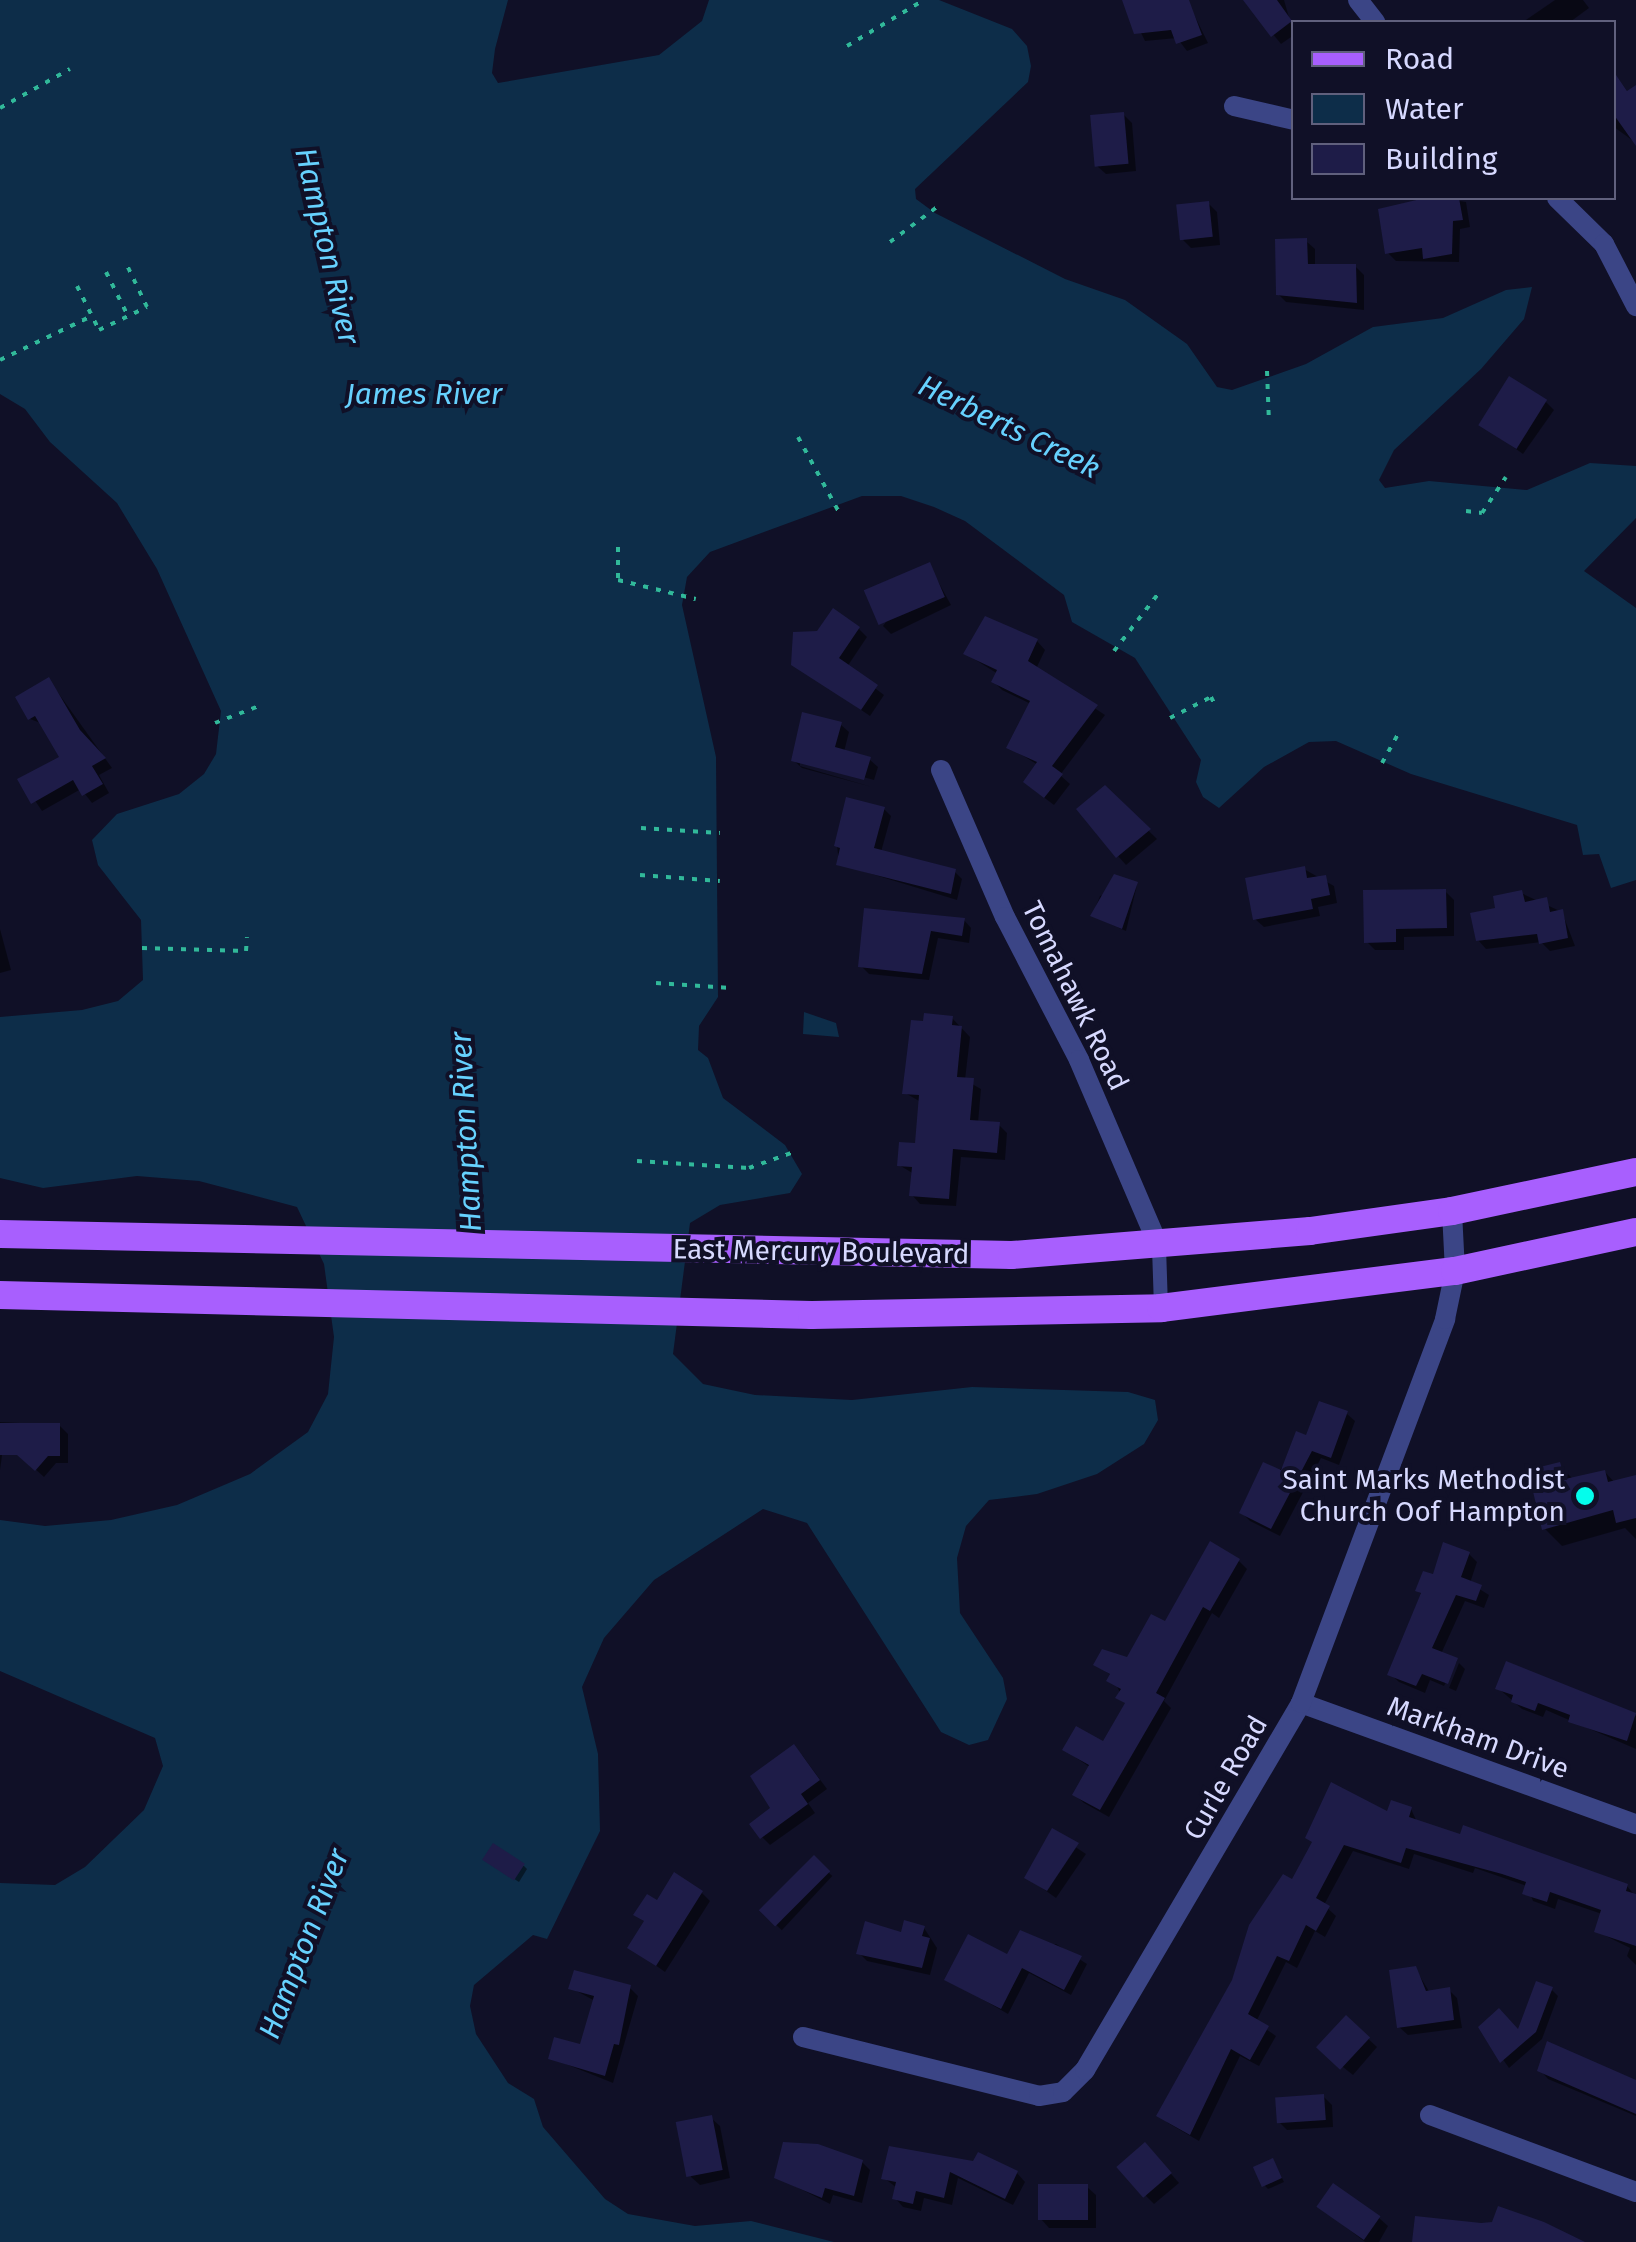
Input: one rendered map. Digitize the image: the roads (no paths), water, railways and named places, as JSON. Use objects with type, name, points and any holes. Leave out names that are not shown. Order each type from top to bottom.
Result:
[{"type":"main road","name":"East Mercury Boulevard","points":[[0,1234],[1012,1255],[1158,1247],[1452,1210],[1636,1172]]},
{"type":"main road","points":[[0,1295],[713,1313],[1161,1308],[1455,1271],[1636,1232]]},
{"type":"street","points":[[1234,106],[1291,119]]},
{"type":"street","points":[[1559,200],[1604,244],[1636,306]]},
{"type":"street","name":"Tomahawk Road","points":[[941,770],[1005,917],[1079,1060],[1158,1247]]},
{"type":"street","name":"Curle Road","points":[[803,2036],[1039,2096],[1064,2092],[1102,2046],[1301,1703],[1445,1319],[1455,1271],[1452,1210]]},
{"type":"street","name":"Markham Drive","points":[[1301,1703],[1636,1824]]},
{"type":"street","points":[[1430,2115],[1636,2192]]},
{"type":"lane","points":[[1158,1247],[1161,1308]]},
{"type":"water","name":"James River","points":[[0,0],[508,0],[492,73],[498,83],[659,55],[702,21],[709,0],[939,0],[1012,29],[1027,46],[1031,66],[1028,82],[915,189],[916,199],[935,213],[1065,279],[1125,300],[1187,344],[1217,387],[1232,390],[1306,364],[1373,327],[1443,318],[1506,290],[1532,287],[1524,319],[1481,369],[1394,450],[1379,480],[1385,488],[1429,481],[1527,490],[1590,463],[1636,466],[1636,518],[1584,571],[1636,608],[1636,880],[1611,888],[1599,854],[1583,855],[1577,825],[1411,774],[1336,741],[1309,742],[1264,767],[1219,808],[1203,797],[1196,782],[1201,760],[1135,658],[1072,622],[1064,595],[965,521],[934,507],[901,496],[862,496],[710,552],[687,577],[682,605],[716,757],[718,997],[699,1026],[698,1050],[708,1058],[723,1098],[785,1145],[802,1174],[790,1193],[720,1205],[690,1223],[673,1354],[703,1384],[755,1395],[852,1400],[972,1387],[1128,1392],[1155,1400],[1158,1420],[1144,1444],[1097,1474],[1037,1494],[989,1500],[966,1526],[957,1558],[960,1613],[1003,1678],[1007,1699],[988,1740],[969,1745],[941,1732],[807,1523],[763,1509],[654,1580],[604,1638],[582,1687],[598,1754],[600,1831],[547,1939],[533,1935],[474,1985],[470,2006],[476,2034],[508,2083],[534,2099],[543,2127],[605,2199],[628,2214],[695,2226],[751,2221],[834,2242],[0,2242],[0,1883],[55,1885],[85,1867],[144,1810],[163,1766],[155,1738],[0,1671],[0,1520],[45,1526],[111,1520],[177,1505],[250,1474],[308,1432],[328,1394],[334,1337],[324,1264],[297,1207],[199,1181],[137,1176],[43,1188],[0,1178],[0,1017],[82,1010],[118,1001],[143,980],[141,920],[98,865],[92,840],[117,814],[179,794],[204,774],[216,754],[221,711],[157,569],[117,503],[50,442],[25,409],[0,394]]},
{"type":"water","points":[[804,1012],[836,1023],[839,1037],[803,1034]]},
{"type":"place","name":"Saint Marks Methodist Church Oof Hampton","points":[[1585,1496]]},
{"type":"water label","name":"Hampton River","points":[[327,246]]},
{"type":"water label","name":"Herberts Creek","points":[[1009,427]]},
{"type":"water label","name":"Hampton River","points":[[466,1132]]},
{"type":"water label","name":"Hampton River","points":[[304,1944]]}]
